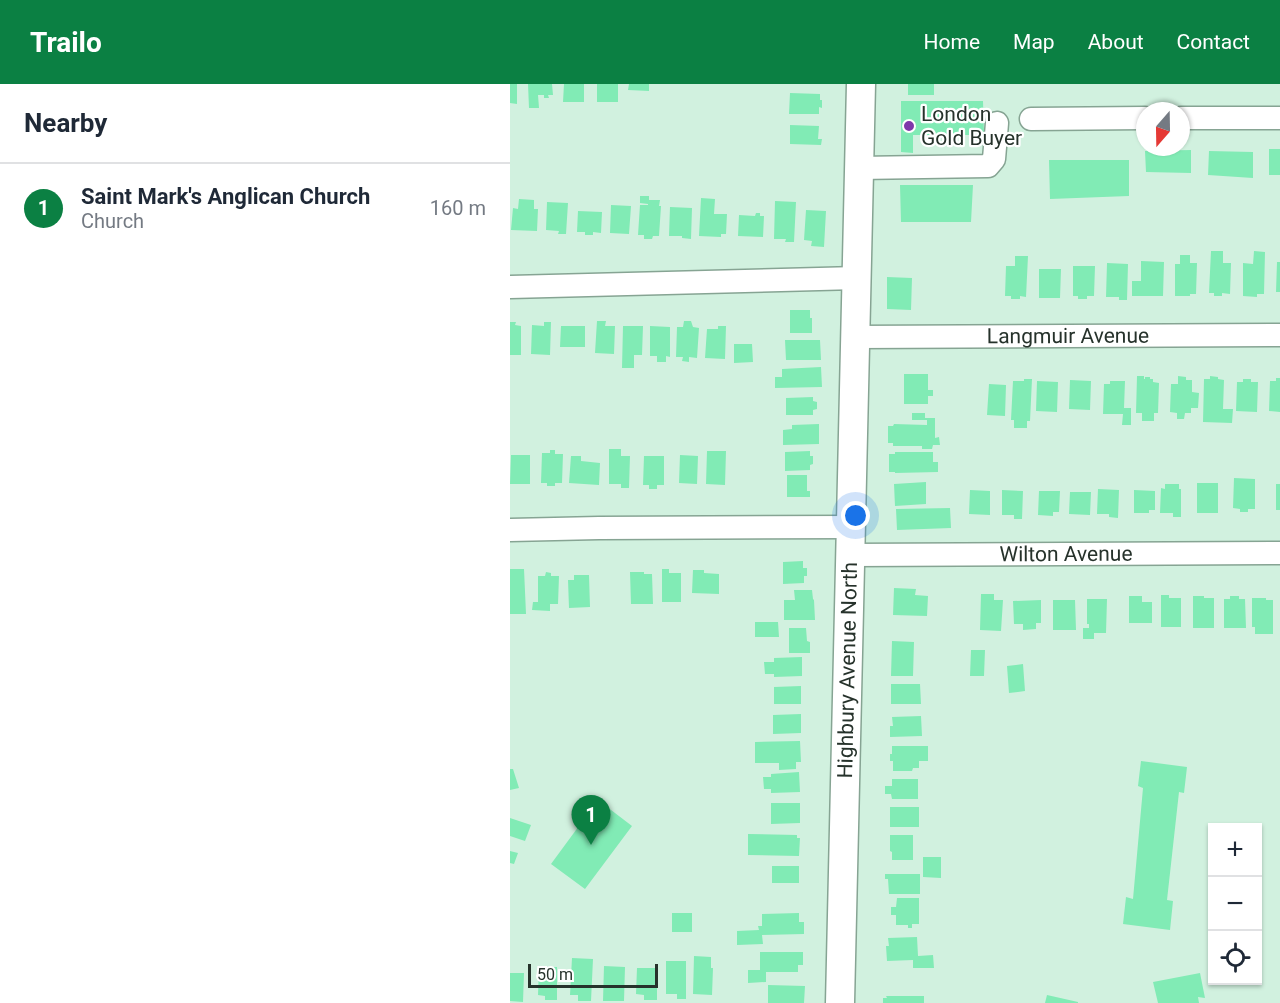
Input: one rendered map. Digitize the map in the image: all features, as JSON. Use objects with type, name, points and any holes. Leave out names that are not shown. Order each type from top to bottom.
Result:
[{"type":"main road","name":"Highbury Avenue North","points":[[840,1003],[861,84]]},
{"type":"street","points":[[1032,119],[1136,118]]},
{"type":"street","points":[[1190,118],[1280,118]]},
{"type":"street","points":[[859,168],[988,166],[994,159],[997,123]]},
{"type":"street","points":[[510,287],[857,278]]},
{"type":"street","name":"Langmuir Avenue","points":[[856,337],[1280,334]]},
{"type":"street","points":[[510,530],[851,527]]},
{"type":"street","name":"Wilton Avenue","points":[[850,555],[1280,553]]},
{"type":"building","points":[[510,84],[517,84],[517,104],[510,103]]},
{"type":"building","points":[[528,84],[552,84],[553,95],[544,98],[544,95],[538,95],[539,108],[529,108]]},
{"type":"building","points":[[564,84],[584,84],[584,102],[563,102]]},
{"type":"building","points":[[597,84],[618,84],[618,102],[597,102]]},
{"type":"building","points":[[629,84],[649,84],[649,91],[628,90]]},
{"type":"building","points":[[908,84],[934,84],[934,95],[908,95]]},
{"type":"building","points":[[790,93],[820,94],[822,108],[819,107],[819,114],[789,114]]},
{"type":"building","points":[[901,101],[983,101],[984,135],[913,135],[913,153],[901,152]]},
{"type":"building","points":[[790,125],[819,126],[818,139],[822,139],[821,145],[790,144]]},
{"type":"building","points":[[1269,149],[1280,149],[1280,175],[1269,175]]},
{"type":"building","points":[[1190,150],[1191,173],[1146,172],[1145,156],[1190,156]]},
{"type":"building","points":[[1209,151],[1253,152],[1253,178],[1208,175]]},
{"type":"building","points":[[1049,160],[1129,160],[1129,196],[1050,199]]},
{"type":"building","points":[[900,185],[973,185],[971,222],[901,222]]},
{"type":"building","points":[[640,196],[649,196],[649,200],[660,200],[659,236],[653,236],[652,239],[644,239],[644,235],[638,235],[640,205],[648,205],[640,203]]},
{"type":"building","points":[[701,198],[715,199],[714,214],[727,214],[726,234],[721,234],[721,237],[699,236]]},
{"type":"building","points":[[519,199],[534,200],[534,209],[538,209],[537,231],[511,230],[513,208],[518,209]]},
{"type":"building","points":[[775,201],[796,202],[794,242],[774,239]]},
{"type":"building","points":[[547,202],[568,203],[566,234],[546,230]]},
{"type":"building","points":[[611,205],[631,206],[629,234],[610,233]]},
{"type":"building","points":[[670,207],[692,208],[691,239],[669,236]]},
{"type":"building","points":[[806,210],[826,211],[824,247],[811,246],[812,241],[804,240]]},
{"type":"building","points":[[578,211],[602,212],[601,233],[593,232],[593,235],[585,235],[585,232],[577,232]]},
{"type":"building","points":[[756,213],[764,216],[763,237],[738,236],[739,215],[755,216]]},
{"type":"building","points":[[1211,251],[1223,251],[1223,263],[1231,263],[1230,294],[1222,293],[1222,296],[1214,296],[1214,293],[1209,293]]},
{"type":"building","points":[[1254,251],[1265,252],[1264,294],[1257,294],[1257,297],[1243,296],[1243,263],[1253,264]]},
{"type":"building","points":[[1180,255],[1190,255],[1190,263],[1197,263],[1196,294],[1190,294],[1190,296],[1175,296],[1175,264],[1180,264]]},
{"type":"building","points":[[1015,256],[1028,256],[1026,297],[1020,296],[1020,299],[1005,296],[1006,266],[1015,266]]},
{"type":"building","points":[[1141,261],[1164,262],[1163,296],[1132,296],[1132,281],[1141,281]]},
{"type":"building","points":[[1277,262],[1280,262],[1280,292],[1276,292]]},
{"type":"building","points":[[1107,263],[1128,264],[1127,300],[1119,300],[1119,297],[1106,297]]},
{"type":"building","points":[[1073,266],[1095,266],[1094,296],[1078,299],[1078,296],[1073,296]]},
{"type":"building","points":[[1039,269],[1061,269],[1060,298],[1039,298]]},
{"type":"building","points":[[887,277],[912,278],[911,310],[887,309]]},
{"type":"building","points":[[790,310],[810,310],[812,333],[790,333]]},
{"type":"building","points":[[597,321],[606,321],[605,326],[615,326],[614,354],[595,353]]},
{"type":"building","points":[[684,321],[691,321],[693,327],[699,328],[697,358],[689,357],[689,362],[682,361],[683,357],[676,357],[677,327],[683,327]]},
{"type":"building","points":[[510,322],[516,322],[515,325],[521,326],[521,355],[510,355]]},
{"type":"building","points":[[544,322],[551,322],[550,355],[531,354],[532,325],[544,326]]},
{"type":"building","points":[[561,326],[585,326],[585,347],[560,347]]},
{"type":"building","points":[[623,326],[643,326],[642,355],[634,355],[634,368],[622,368]]},
{"type":"building","points":[[650,326],[670,327],[670,357],[666,356],[666,362],[657,362],[657,356],[650,356]]},
{"type":"building","points":[[718,326],[726,326],[725,359],[705,358],[707,329],[718,329]]},
{"type":"building","points":[[785,340],[820,340],[821,360],[786,360]]},
{"type":"building","points":[[734,344],[752,344],[753,362],[734,363]]},
{"type":"building","points":[[821,367],[822,387],[775,388],[775,377],[782,377],[782,369]]},
{"type":"building","points":[[904,374],[928,374],[928,390],[933,390],[933,396],[928,396],[928,404],[904,404]]},
{"type":"building","points":[[1137,376],[1144,376],[1144,379],[1150,377],[1153,382],[1159,383],[1158,413],[1154,413],[1154,421],[1142,421],[1142,413],[1136,413]]},
{"type":"building","points":[[1178,376],[1192,380],[1192,392],[1199,393],[1198,408],[1191,408],[1191,413],[1185,413],[1184,419],[1177,419],[1177,413],[1170,412],[1171,384],[1178,384]]},
{"type":"building","points":[[1210,376],[1224,380],[1223,409],[1233,409],[1232,423],[1203,422],[1204,379],[1210,379]]},
{"type":"building","points":[[1276,378],[1280,378],[1280,412],[1269,411],[1270,381],[1276,381]]},
{"type":"building","points":[[1024,379],[1032,379],[1030,421],[1027,421],[1027,428],[1014,428],[1014,420],[1011,420],[1013,381],[1024,381]]},
{"type":"building","points":[[1243,379],[1258,382],[1257,412],[1236,411],[1237,382],[1243,382]]},
{"type":"building","points":[[1070,380],[1091,381],[1090,410],[1069,409]]},
{"type":"building","points":[[1037,381],[1058,382],[1057,412],[1036,411]]},
{"type":"building","points":[[1110,381],[1125,381],[1124,408],[1131,408],[1131,425],[1122,425],[1123,414],[1103,414],[1104,384],[1110,384]]},
{"type":"building","points":[[989,384],[1006,385],[1005,416],[987,415]]},
{"type":"building","points":[[813,397],[813,401],[817,402],[817,409],[813,410],[813,415],[786,415],[786,398]]},
{"type":"building","points":[[912,413],[925,413],[925,418],[935,418],[935,438],[939,437],[940,445],[933,445],[932,449],[922,449],[922,446],[893,446],[893,443],[888,443],[888,426],[894,424],[927,425],[927,420],[912,420]]},
{"type":"building","points":[[819,424],[819,444],[783,445],[783,430],[792,429],[792,425]]},
{"type":"building","points":[[609,449],[621,449],[621,456],[630,456],[629,488],[621,488],[621,484],[609,484]]},
{"type":"building","points":[[550,450],[555,450],[555,454],[563,454],[562,483],[555,483],[555,486],[541,483],[542,453],[550,453]]},
{"type":"building","points":[[707,451],[726,451],[725,485],[706,484]]},
{"type":"building","points":[[810,451],[813,464],[810,465],[810,470],[785,471],[785,452]]},
{"type":"building","points":[[895,452],[933,452],[933,462],[938,462],[938,472],[889,472],[889,454],[895,454]]},
{"type":"building","points":[[511,455],[530,455],[530,484],[510,484]]},
{"type":"building","points":[[680,455],[698,456],[697,484],[679,483]]},
{"type":"building","points":[[571,456],[581,456],[581,461],[600,463],[599,485],[569,483]]},
{"type":"building","points":[[644,456],[664,456],[664,485],[657,485],[657,489],[649,489],[649,485],[643,485]]},
{"type":"building","points":[[787,475],[807,475],[807,491],[810,491],[810,497],[787,497]]},
{"type":"building","points":[[1234,478],[1255,479],[1255,509],[1240,512],[1240,509],[1233,508]]},
{"type":"building","points":[[926,482],[926,504],[895,506],[894,484]]},
{"type":"building","points":[[1197,483],[1218,483],[1218,513],[1197,513]]},
{"type":"building","points":[[1165,484],[1179,484],[1181,517],[1173,517],[1173,513],[1160,513],[1161,488],[1165,489]]},
{"type":"building","points":[[1276,484],[1280,484],[1280,510],[1276,510]]},
{"type":"building","points":[[1098,489],[1119,490],[1118,518],[1109,517],[1109,514],[1097,514]]},
{"type":"building","points":[[970,490],[990,491],[990,515],[969,514]]},
{"type":"building","points":[[1002,490],[1023,491],[1022,519],[1014,519],[1014,515],[1002,515]]},
{"type":"building","points":[[1134,490],[1155,491],[1155,510],[1149,510],[1149,513],[1134,513]]},
{"type":"building","points":[[1039,491],[1060,491],[1059,512],[1053,512],[1053,516],[1038,515]]},
{"type":"building","points":[[1070,492],[1091,492],[1090,515],[1069,514]]},
{"type":"building","points":[[950,508],[951,528],[897,530],[896,509]]},
{"type":"building","points":[[803,561],[803,568],[807,568],[804,583],[783,584],[783,562]]},
{"type":"building","points":[[510,569],[524,569],[526,614],[510,614]]},
{"type":"building","points":[[662,569],[669,569],[669,573],[681,573],[681,602],[662,602]]},
{"type":"building","points":[[693,570],[719,574],[719,594],[692,593]]},
{"type":"building","points":[[546,572],[551,573],[551,576],[559,576],[558,604],[550,604],[550,611],[532,610],[533,602],[538,602],[538,576],[545,576]]},
{"type":"building","points":[[630,572],[652,574],[653,604],[631,604]]},
{"type":"building","points":[[574,575],[589,575],[590,607],[569,608],[568,580],[574,580]]},
{"type":"building","points":[[894,588],[916,589],[915,595],[928,596],[927,616],[893,615]]},
{"type":"building","points":[[794,590],[812,590],[815,620],[784,620],[784,600],[795,600]]},
{"type":"building","points":[[981,594],[994,594],[994,600],[1003,600],[1001,631],[980,630]]},
{"type":"building","points":[[1161,595],[1181,598],[1181,627],[1161,627]]},
{"type":"building","points":[[1129,596],[1142,596],[1142,602],[1152,602],[1152,623],[1129,623]]},
{"type":"building","points":[[1193,596],[1214,598],[1214,628],[1193,628]]},
{"type":"building","points":[[1230,596],[1245,599],[1246,628],[1224,628],[1224,599],[1230,599]]},
{"type":"building","points":[[1252,598],[1273,600],[1273,634],[1255,634],[1255,627],[1252,627]]},
{"type":"building","points":[[1087,599],[1107,599],[1106,633],[1094,633],[1094,639],[1083,639],[1083,628],[1089,628]]},
{"type":"building","points":[[1041,600],[1041,623],[1036,623],[1036,629],[1023,630],[1023,624],[1014,624],[1013,601]]},
{"type":"building","points":[[1053,600],[1075,600],[1076,630],[1053,630]]},
{"type":"building","points":[[755,622],[778,622],[779,637],[755,637]]},
{"type":"building","points":[[789,628],[806,628],[810,653],[789,653]]},
{"type":"building","points":[[892,641],[914,642],[913,676],[891,676]]},
{"type":"building","points":[[971,650],[985,650],[984,676],[970,676]]},
{"type":"building","points":[[802,657],[802,676],[774,677],[774,674],[765,674],[764,662],[774,662],[774,658]]},
{"type":"building","points":[[1023,664],[1025,691],[1009,693],[1007,666]]},
{"type":"building","points":[[891,684],[920,684],[921,704],[891,704]]},
{"type":"building","points":[[801,686],[801,704],[774,704],[774,687]]},
{"type":"building","points":[[801,714],[801,733],[773,734],[773,715]]},
{"type":"building","points":[[921,716],[922,736],[890,737],[890,726],[893,726],[892,717]]},
{"type":"building","points":[[800,741],[801,762],[796,762],[796,769],[779,770],[779,763],[755,763],[755,742]]},
{"type":"building","points":[[892,746],[928,746],[928,761],[919,761],[919,768],[913,768],[912,771],[893,771],[893,761],[890,761]]},
{"type":"building","points":[[1141,761],[1187,767],[1184,793],[1179,792],[1167,900],[1173,901],[1170,930],[1123,924],[1126,897],[1133,899],[1143,788],[1138,786]]},
{"type":"building","points":[[510,769],[513,769],[519,788],[510,790]]},
{"type":"building","points":[[799,772],[800,792],[771,793],[771,789],[764,789],[763,777],[771,777],[771,774]]},
{"type":"building","points":[[892,779],[918,779],[918,799],[892,799],[891,794],[885,794],[885,786],[892,786]]},
{"type":"building","points":[[598,800],[632,826],[585,889],[551,864]]},
{"type":"building","points":[[771,803],[800,803],[800,823],[771,824]]},
{"type":"building","points":[[890,807],[919,807],[919,827],[890,827]]},
{"type":"building","points":[[510,818],[531,825],[525,841],[510,836]]},
{"type":"building","points":[[748,834],[797,835],[797,838],[800,838],[799,856],[748,855]]},
{"type":"building","points":[[890,835],[913,835],[913,860],[892,860]]},
{"type":"building","points":[[510,851],[518,853],[514,864],[510,863]]},
{"type":"building","points":[[923,857],[941,857],[941,878],[923,877]]},
{"type":"building","points":[[772,866],[799,866],[799,883],[772,883]]},
{"type":"building","points":[[885,874],[920,874],[920,894],[889,894],[888,879],[885,879]]},
{"type":"building","points":[[897,898],[919,898],[919,924],[912,924],[912,928],[908,928],[908,925],[896,925],[896,915],[891,915],[891,907],[896,907]]},
{"type":"building","points":[[672,913],[692,913],[692,932],[672,932]]},
{"type":"building","points":[[799,913],[799,922],[804,922],[804,934],[762,935],[763,944],[737,945],[737,931],[759,930],[758,926],[762,926],[762,914]]},
{"type":"building","points":[[917,937],[918,956],[933,955],[934,968],[913,968],[913,960],[887,961],[888,938]]},
{"type":"building","points":[[760,952],[803,952],[803,965],[798,965],[798,972],[766,972],[766,982],[748,983],[748,970],[760,970]]},
{"type":"building","points":[[694,956],[711,957],[712,995],[693,994]]},
{"type":"building","points":[[572,958],[593,959],[591,1001],[578,1001],[578,995],[570,995]]},
{"type":"building","points":[[666,961],[686,961],[686,999],[677,999],[677,994],[666,994]]},
{"type":"building","points":[[604,966],[625,967],[624,1001],[603,1001]]},
{"type":"building","points":[[539,967],[557,967],[557,1000],[545,1000],[545,996],[538,995]]},
{"type":"building","points":[[637,968],[657,968],[657,1000],[644,1000],[644,995],[636,994]]},
{"type":"building","points":[[510,973],[524,973],[523,1002],[510,1001]]},
{"type":"building","points":[[1200,973],[1205,998],[1198,997],[1199,1003],[1158,1003],[1153,982]]},
{"type":"building","points":[[768,985],[805,986],[804,1003],[768,1003]]},
{"type":"building","points":[[1047,995],[1078,1002],[1078,1003],[1045,1003]]},
{"type":"building","points":[[886,996],[924,996],[924,1003],[883,1003],[883,998],[887,998]]},
{"type":"place","name":"London Gold Buyer","points":[[909,126]]},
{"type":"place","name":"Saint Mark's Anglican Church","points":[[591,845]]}]
